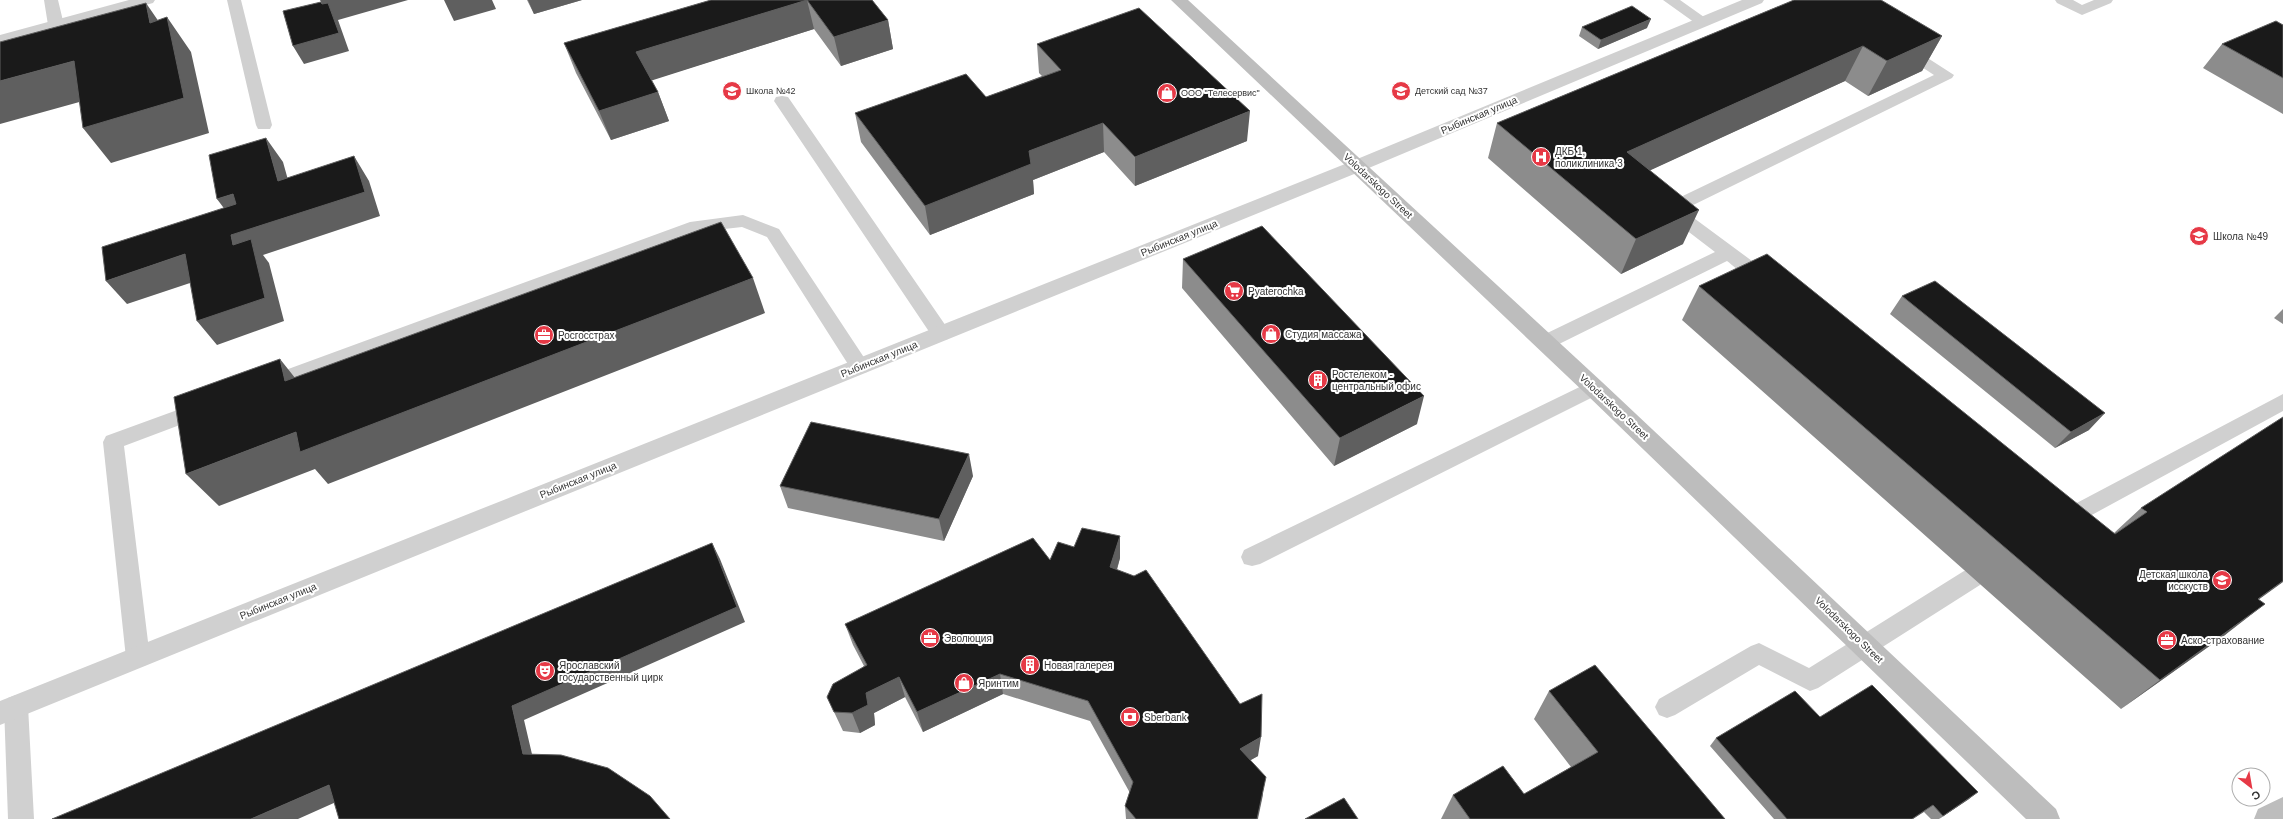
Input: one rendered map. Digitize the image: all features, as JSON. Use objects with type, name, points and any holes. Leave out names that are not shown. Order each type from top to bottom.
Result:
[{"type":"street","points":[[0,40],[147,0]]},
{"type":"street","name":"Volodarskogo Street","points":[[1179,0],[1546,342],[2046,819]]},
{"type":"street","name":"Рыбинская улица","points":[[8,710],[1356,166],[1756,0]]},
{"type":"street","points":[[2268,819],[2283,811]]},
{"type":"lane","points":[[51,0],[56,25]]},
{"type":"lane","points":[[234,0],[264,125]]},
{"type":"lane","points":[[1670,0],[1703,22]]},
{"type":"lane","points":[[2062,0],[2082,11],[2106,0]]},
{"type":"lane","points":[[1778,290],[1670,208],[1946,75],[1890,40]]},
{"type":"lane","points":[[782,101],[942,334]]},
{"type":"lane","points":[[255,389],[696,226],[744,221],[773,233],[860,367]]},
{"type":"lane","points":[[1546,342],[1728,253]]},
{"type":"lane","points":[[1252,557],[1594,388]]},
{"type":"lane","points":[[2050,529],[2069,517],[2283,402]]},
{"type":"lane","points":[[138,658],[113,442],[218,403]]},
{"type":"lane","points":[[2044,498],[2069,517]]},
{"type":"lane","points":[[1667,707],[1759,653],[1810,680],[1972,578]]},
{"type":"lane","points":[[8,710],[21,819]]},
{"type":"building","points":[[711,0],[807,0],[636,52],[658,92],[599,111],[564,43]]},
{"type":"building","points":[[807,0],[872,0],[888,20],[834,37]]},
{"type":"building","points":[[1794,0],[1881,0],[1942,36],[1887,61],[1863,46],[1627,152],[1699,210],[1636,239],[1497,123]]},
{"type":"building","points":[[321,2],[322,4],[328,3],[339,33],[293,46],[283,11]]},
{"type":"building","points":[[146,3],[150,23],[167,17],[184,98],[83,128],[74,61],[0,81],[0,42]]},
{"type":"building","points":[[1632,6],[1651,19],[1601,40],[1582,27]]},
{"type":"building","points":[[1139,8],[1250,111],[1135,157],[1103,123],[1029,151],[1031,164],[925,206],[855,113],[966,74],[986,97],[1061,70],[1037,44]]},
{"type":"building","points":[[2276,21],[2283,25],[2283,78],[2222,44]]},
{"type":"building","points":[[266,138],[278,181],[354,156],[365,192],[231,235],[233,245],[251,239],[265,298],[197,321],[185,254],[106,281],[102,247],[236,204],[233,194],[217,199],[209,155]]},
{"type":"building","points":[[721,222],[753,278],[300,452],[296,432],[186,474],[174,397],[280,359],[285,381]]},
{"type":"building","name":"Ростелеком - центральный офис","points":[[1262,226],[1424,396],[1340,438],[1183,259]]},
{"type":"building","points":[[1767,254],[2115,534],[2147,512],[2141,508],[2283,417],[2283,581],[2258,599],[2265,604],[2160,680],[1699,286]]},
{"type":"building","points":[[1935,281],[2105,413],[2071,432],[1902,296]]},
{"type":"building","points":[[811,422],[969,454],[939,519],[780,486]]},
{"type":"building","name":"Новая галерея","points":[[1082,528],[1120,536],[1110,567],[1134,576],[1146,570],[1240,704],[1262,694],[1261,737],[1240,749],[1266,777],[1257,819],[1136,819],[1125,806],[1133,782],[1088,701],[1000,674],[917,712],[899,677],[866,693],[868,705],[852,713],[834,712],[827,697],[833,684],[867,665],[845,624],[1033,538],[1050,560],[1058,542],[1074,547]]},
{"type":"building","name":"Ярославский государственный цирк","points":[[712,543],[737,607],[512,706],[523,754],[561,755],[608,768],[650,796],[670,819],[339,819],[329,785],[251,819],[52,819]]},
{"type":"building","points":[[1595,665],[1725,819],[1470,819],[1453,795],[1503,766],[1524,794],[1598,752],[1549,691]]},
{"type":"building","points":[[1872,685],[1978,792],[1943,816],[1933,805],[1912,819],[1787,819],[1716,738],[1795,691],[1820,717]]},
{"type":"building","points":[[1344,798],[1358,819],[1305,819]]},
{"type":"place","name":"Школа №42","points":[[732,91]]},
{"type":"place","name":"Детский сад №37","points":[[1401,91]]},
{"type":"place","name":"ООО \"Телесервис\"","points":[[1167,93]]},
{"type":"place","name":"ДКБ 1, поликлиника 3","points":[[1541,157]]},
{"type":"place","name":"Школа №49","points":[[2199,236]]},
{"type":"place","name":"Pyaterochka","points":[[1234,291]]},
{"type":"place","name":"Студия массажа","points":[[1271,334]]},
{"type":"place","name":"Росгосстрах","points":[[544,335]]},
{"type":"place","name":"Ростелеком - центральный офис","points":[[1318,380]]},
{"type":"place","name":"Детская школа исскуств","points":[[2222,580]]},
{"type":"place","name":"Эволюция","points":[[930,638]]},
{"type":"place","name":"Аско-страхование","points":[[2167,640]]},
{"type":"place","name":"Новая галерея","points":[[1030,665]]},
{"type":"place","name":"Ярославский государственный цирк","points":[[545,671]]},
{"type":"place","name":"Яринтим","points":[[964,683]]},
{"type":"place","name":"Sberbank","points":[[1130,717]]}]
